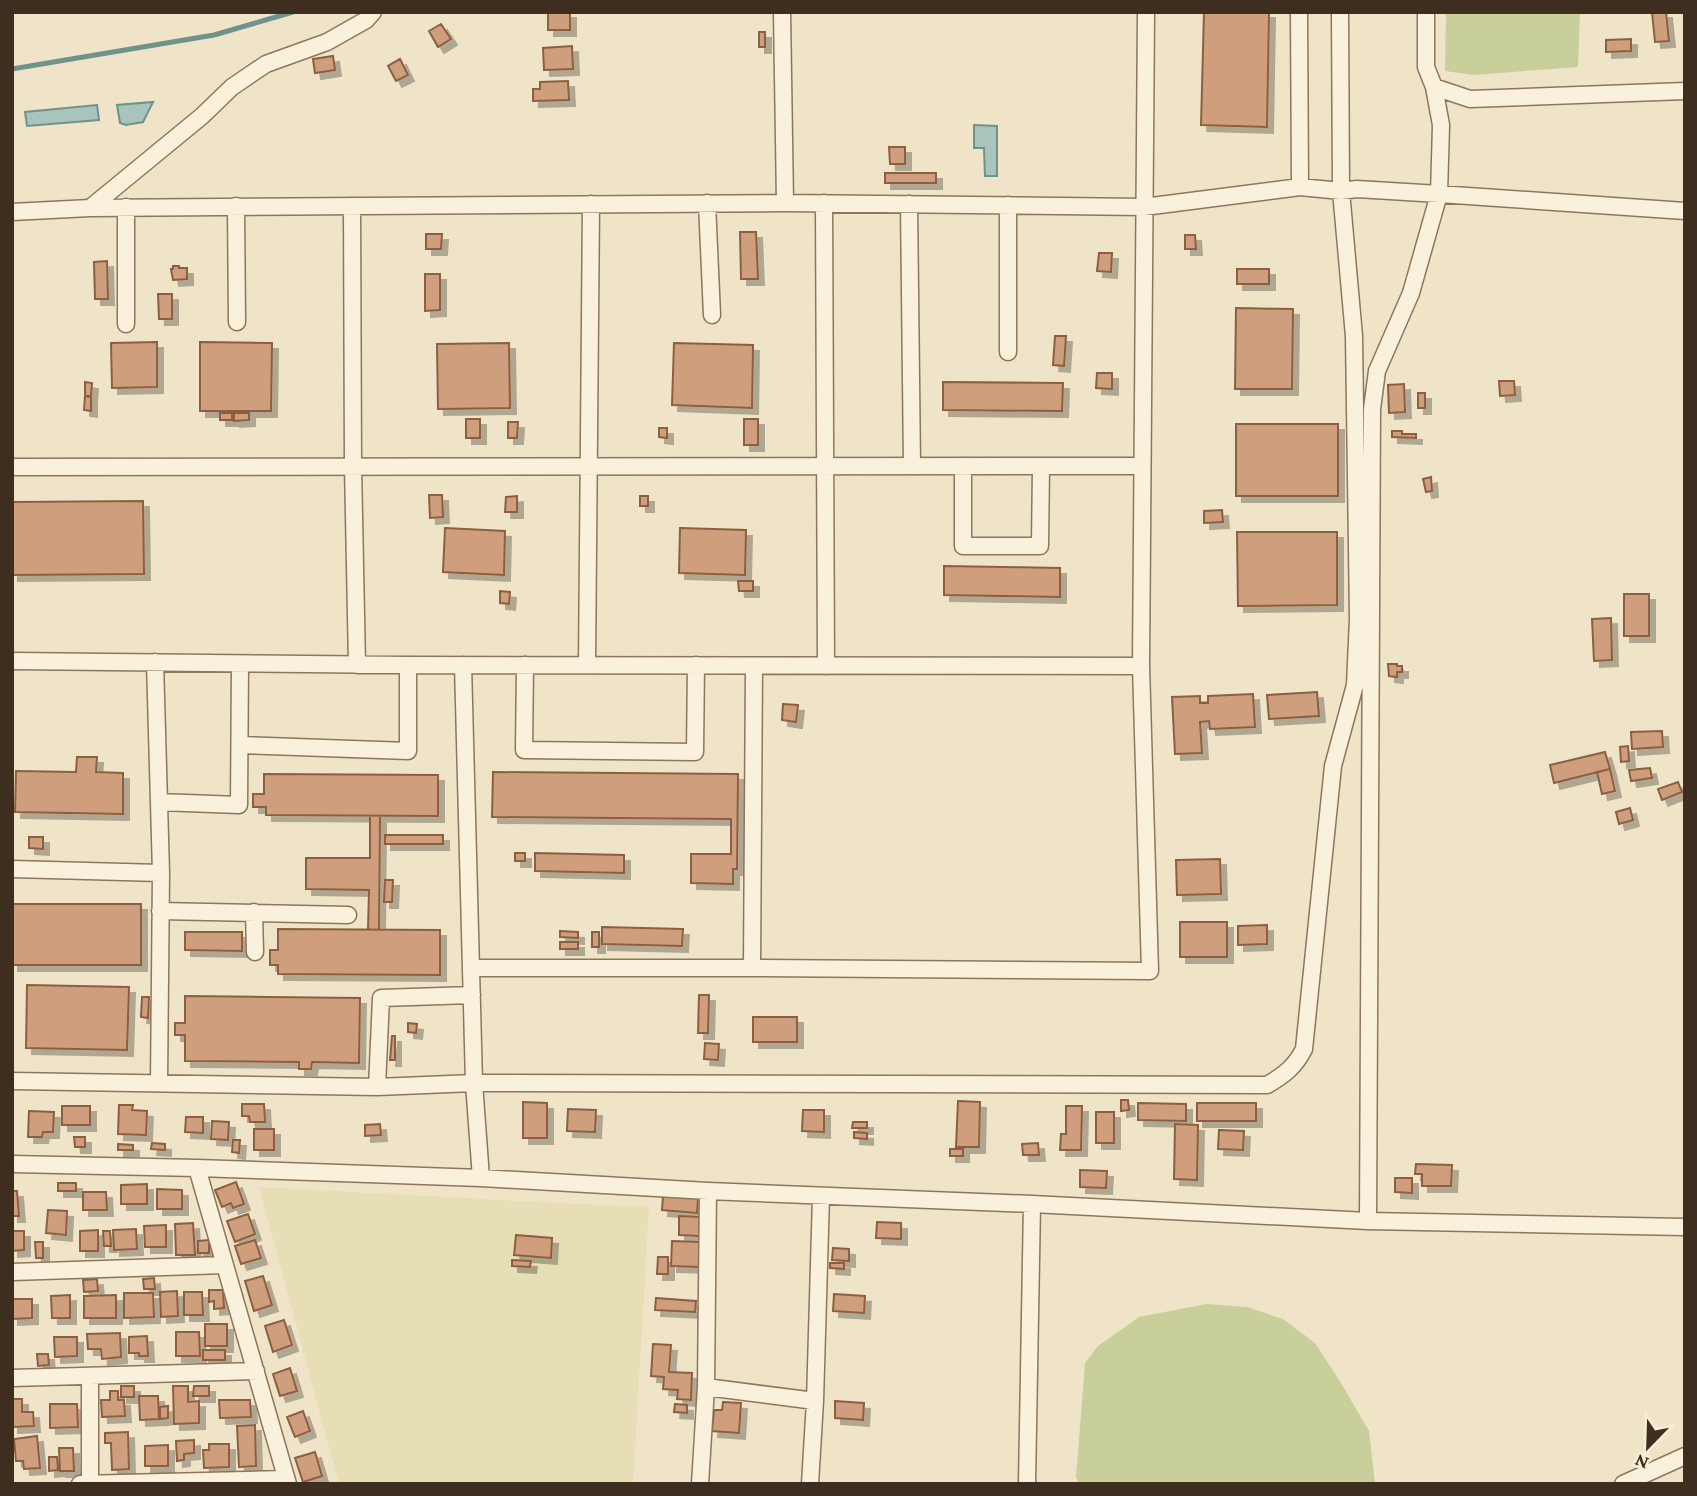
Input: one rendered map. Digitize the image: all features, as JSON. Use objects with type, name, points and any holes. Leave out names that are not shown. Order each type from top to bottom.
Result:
[{"type":"street","points":[[90,208],[202,116],[232,87],[267,64],[327,42],[366,20],[373,12]]},
{"type":"street","points":[[782,12],[785,203]]},
{"type":"street","points":[[471,968],[1150,971],[1141,666],[1146,12]]},
{"type":"street","points":[[1299,12],[1300,187]]},
{"type":"street","points":[[12,1080],[475,1091],[1267,1085],[1284,1075],[1297,1063],[1304,1049],[1334,766],[1355,685],[1358,619],[1354,336],[1340,12]]},
{"type":"street","points":[[1368,1221],[1372,409],[1377,371],[1411,293],[1439,194],[1441,125],[1434,87],[1426,67],[1426,12]]},
{"type":"street","points":[[1434,87],[1470,99],[1685,91]]},
{"type":"street","points":[[12,212],[126,207],[707,203],[1144,207],[1300,187],[1685,211]]},
{"type":"street","points":[[707,203],[712,315]]},
{"type":"street","points":[[824,203],[826,666]]},
{"type":"street","points":[[587,665],[590,204]]},
{"type":"street","points":[[909,204],[912,466]]},
{"type":"street","points":[[1008,205],[1009,352]]},
{"type":"street","points":[[236,206],[237,322]]},
{"type":"street","points":[[352,206],[357,665]]},
{"type":"street","points":[[126,207],[126,324]]},
{"type":"street","points":[[963,466],[963,546],[1040,546],[1041,466]]},
{"type":"street","points":[[12,467],[1142,466]]},
{"type":"street","points":[[12,661],[357,665],[1141,666]]},
{"type":"street","points":[[155,662],[161,873],[159,1083]]},
{"type":"street","points":[[159,802],[239,805],[240,664]]},
{"type":"street","points":[[240,745],[408,751],[408,665]]},
{"type":"street","points":[[463,665],[471,995],[481,1178]]},
{"type":"street","points":[[525,665],[524,750],[695,752],[696,665]]},
{"type":"street","points":[[752,968],[754,666]]},
{"type":"street","points":[[12,869],[161,873]]},
{"type":"street","points":[[160,911],[348,915]]},
{"type":"street","points":[[254,912],[255,952]]},
{"type":"street","points":[[377,1087],[381,998],[471,995]]},
{"type":"street","points":[[12,1164],[481,1178],[1368,1221],[1685,1227]]},
{"type":"street","points":[[80,1484],[287,1481],[197,1168]]},
{"type":"street","points":[[700,1484],[706,1387],[708,1191]]},
{"type":"street","points":[[810,1484],[821,1196]]},
{"type":"street","points":[[1027,1484],[1032,1204]]},
{"type":"street","points":[[12,1272],[225,1265]]},
{"type":"street","points":[[12,1378],[256,1371]]},
{"type":"street","points":[[90,1376],[90,1484]]},
{"type":"street","points":[[706,1387],[815,1401]]},
{"type":"street","points":[[1623,1484],[1685,1456]]},
{"type":"shaded area","points":[[259,1187],[649,1206],[633,1484],[339,1484]]},
{"type":"green space","points":[[1446,12],[1580,12],[1578,67],[1473,75],[1445,71]]},
{"type":"green space","points":[[1206,1304],[1247,1307],[1283,1319],[1315,1343],[1369,1431],[1375,1484],[1079,1484],[1076,1477],[1085,1363],[1098,1346],[1139,1317]]},
{"type":"water","points":[[153,102],[143,122],[126,125],[120,123],[117,105]]},
{"type":"water","points":[[97,105],[99,120],[27,126],[25,112]]},
{"type":"water","points":[[974,125],[997,126],[997,176],[985,176],[984,148],[974,148]]},
{"type":"building","points":[[548,12],[570,12],[570,30],[548,30]]},
{"type":"building","points":[[1204,12],[1269,12],[1267,127],[1201,125]]},
{"type":"building","points":[[1652,12],[1666,12],[1669,41],[1655,42]]},
{"type":"building","points":[[441,24],[451,39],[438,47],[429,31]]},
{"type":"building","points":[[759,32],[765,32],[765,47],[759,47]]},
{"type":"building","points":[[1631,39],[1631,51],[1606,52],[1606,40]]},
{"type":"building","points":[[572,46],[573,69],[544,70],[543,48]]},
{"type":"building","points":[[333,56],[335,70],[315,73],[313,59]]},
{"type":"building","points":[[400,59],[408,75],[396,81],[388,66]]},
{"type":"building","points":[[568,81],[569,100],[533,101],[533,89],[540,89],[540,82]]},
{"type":"building","points":[[889,147],[905,147],[905,164],[890,164]]},
{"type":"building","points":[[885,173],[936,173],[936,183],[885,183]]},
{"type":"building","points":[[740,232],[756,232],[758,279],[741,279]]},
{"type":"building","points":[[426,234],[442,234],[441,249],[426,249]]},
{"type":"building","points":[[1185,235],[1195,235],[1196,249],[1185,249]]},
{"type":"building","points":[[1099,253],[1112,253],[1111,272],[1097,271]]},
{"type":"building","points":[[107,261],[108,299],[95,299],[94,262]]},
{"type":"building","points":[[173,266],[187,268],[187,279],[173,280]]},
{"type":"building","points":[[1237,269],[1269,269],[1269,284],[1237,284]]},
{"type":"building","points":[[425,274],[440,274],[440,310],[425,311]]},
{"type":"building","points":[[158,294],[172,294],[172,319],[159,319]]},
{"type":"building","points":[[1236,308],[1293,309],[1292,389],[1235,389]]},
{"type":"building","points":[[1055,336],[1066,336],[1064,366],[1053,365]]},
{"type":"building","points":[[157,342],[157,387],[112,388],[111,343]]},
{"type":"building","points":[[200,342],[272,343],[271,411],[200,411]]},
{"type":"building","points":[[509,343],[510,408],[438,409],[437,344]]},
{"type":"building","points":[[674,343],[753,345],[752,408],[672,405]]},
{"type":"building","points":[[1097,373],[1112,373],[1112,389],[1096,388]]},
{"type":"building","points":[[1499,381],[1514,381],[1515,395],[1500,396]]},
{"type":"building","points":[[85,382],[92,383],[91,396],[85,396]]},
{"type":"building","points":[[943,382],[1063,383],[1062,411],[943,410]]},
{"type":"building","points":[[1404,384],[1405,412],[1389,413],[1388,385]]},
{"type":"building","points":[[1418,393],[1425,393],[1425,408],[1418,408]]},
{"type":"building","points":[[85,396],[91,397],[91,411],[84,410]]},
{"type":"building","points":[[220,413],[232,413],[232,420],[220,420]]},
{"type":"building","points":[[234,413],[249,413],[249,420],[234,421]]},
{"type":"building","points":[[466,419],[480,419],[480,438],[466,438]]},
{"type":"building","points":[[744,419],[758,419],[758,445],[744,445]]},
{"type":"building","points":[[508,422],[518,422],[517,438],[508,438]]},
{"type":"building","points":[[1236,424],[1338,424],[1338,496],[1236,496]]},
{"type":"building","points":[[659,428],[667,428],[667,438],[659,437]]},
{"type":"building","points":[[1392,431],[1416,434],[1416,438],[1392,437]]},
{"type":"building","points":[[1431,477],[1432,491],[1426,492],[1423,479]]},
{"type":"building","points":[[429,495],[442,495],[443,517],[430,518]]},
{"type":"building","points":[[517,496],[517,512],[505,512],[506,497]]},
{"type":"building","points":[[640,496],[648,496],[648,506],[640,506]]},
{"type":"building","points":[[143,501],[144,574],[12,575],[12,502]]},
{"type":"building","points":[[1222,510],[1223,522],[1204,523],[1204,511]]},
{"type":"building","points":[[445,528],[505,531],[504,575],[443,572]]},
{"type":"building","points":[[680,528],[746,530],[745,575],[679,573]]},
{"type":"building","points":[[1237,532],[1337,532],[1337,605],[1238,606]]},
{"type":"building","points":[[944,566],[1060,568],[1060,597],[944,595]]},
{"type":"building","points":[[738,581],[753,581],[753,591],[739,591]]},
{"type":"building","points":[[500,591],[510,592],[509,604],[500,603]]},
{"type":"building","points":[[1624,594],[1649,594],[1649,636],[1624,636]]},
{"type":"building","points":[[1611,618],[1612,660],[1594,661],[1592,619]]},
{"type":"building","points":[[1388,664],[1402,666],[1402,672],[1397,672],[1397,677],[1389,676]]},
{"type":"building","points":[[1317,692],[1319,716],[1269,719],[1267,695]]},
{"type":"building","points":[[1253,694],[1255,727],[1210,729],[1209,721],[1200,722],[1202,753],[1175,754],[1172,697],[1200,696],[1200,703],[1208,703],[1208,696]]},
{"type":"building","points":[[783,704],[798,705],[796,722],[782,720]]},
{"type":"building","points":[[1662,731],[1663,747],[1632,749],[1631,732]]},
{"type":"building","points":[[1628,746],[1629,761],[1621,762],[1620,747]]},
{"type":"building","points":[[1605,752],[1610,769],[1554,783],[1550,765]]},
{"type":"building","points":[[77,757],[97,757],[96,772],[123,773],[123,814],[15,812],[16,771],[76,772]]},
{"type":"building","points":[[1650,768],[1652,778],[1631,781],[1629,770]]},
{"type":"building","points":[[1610,769],[1615,791],[1602,794],[1597,772]]},
{"type":"building","points":[[493,772],[738,774],[737,869],[733,869],[733,884],[691,883],[691,854],[731,854],[731,819],[492,817]]},
{"type":"building","points":[[264,774],[438,775],[438,816],[266,815],[266,807],[253,807],[253,794],[264,794]]},
{"type":"building","points":[[1678,782],[1682,792],[1662,800],[1658,789]]},
{"type":"building","points":[[1630,808],[1633,820],[1619,824],[1616,812]]},
{"type":"building","points":[[370,816],[380,816],[379,930],[368,930],[369,890],[306,889],[306,858],[370,858]]},
{"type":"building","points":[[385,835],[443,835],[443,844],[385,844]]},
{"type":"building","points":[[29,837],[43,837],[43,849],[29,848]]},
{"type":"building","points":[[515,853],[525,853],[525,861],[515,861]]},
{"type":"building","points":[[535,853],[624,855],[624,873],[535,871]]},
{"type":"building","points":[[1220,859],[1221,894],[1177,895],[1176,860]]},
{"type":"building","points":[[385,880],[393,880],[392,902],[384,902]]},
{"type":"building","points":[[12,904],[141,904],[141,965],[12,965]]},
{"type":"building","points":[[1180,922],[1227,922],[1227,957],[1180,957]]},
{"type":"building","points":[[1267,925],[1267,944],[1238,945],[1238,926]]},
{"type":"building","points":[[602,927],[683,929],[682,946],[602,944]]},
{"type":"building","points":[[278,929],[440,930],[440,975],[278,974],[278,965],[270,965],[270,950],[278,950]]},
{"type":"building","points":[[560,931],[578,932],[578,938],[560,937]]},
{"type":"building","points":[[185,932],[242,932],[242,951],[185,950]]},
{"type":"building","points":[[592,932],[599,932],[599,947],[592,947]]},
{"type":"building","points":[[560,942],[578,942],[578,949],[560,949]]},
{"type":"building","points":[[27,985],[129,987],[127,1050],[26,1048]]},
{"type":"building","points":[[699,995],[709,995],[708,1033],[698,1033]]},
{"type":"building","points":[[185,996],[360,998],[359,1063],[312,1062],[311,1069],[299,1069],[299,1062],[185,1061],[185,1035],[175,1035],[175,1023],[185,1023]]},
{"type":"building","points":[[142,997],[149,997],[148,1018],[141,1017]]},
{"type":"building","points":[[753,1017],[797,1017],[797,1042],[753,1042]]},
{"type":"building","points":[[408,1023],[417,1024],[416,1033],[408,1032]]},
{"type":"building","points":[[392,1036],[395,1036],[395,1060],[390,1060]]},
{"type":"building","points":[[705,1043],[719,1044],[718,1060],[704,1059]]},
{"type":"building","points":[[1121,1100],[1128,1100],[1129,1110],[1121,1111]]},
{"type":"building","points":[[958,1101],[980,1102],[979,1147],[956,1147]]},
{"type":"building","points":[[523,1102],[547,1103],[547,1138],[523,1138]]},
{"type":"building","points":[[1138,1103],[1186,1104],[1186,1121],[1138,1120]]},
{"type":"building","points":[[1197,1103],[1256,1103],[1256,1121],[1197,1121]]},
{"type":"building","points":[[242,1104],[264,1104],[265,1122],[250,1122],[249,1116],[242,1116]]},
{"type":"building","points":[[119,1105],[133,1105],[132,1110],[147,1111],[146,1135],[118,1134]]},
{"type":"building","points":[[62,1106],[90,1106],[90,1125],[62,1125]]},
{"type":"building","points":[[1066,1106],[1082,1106],[1081,1150],[1060,1150],[1061,1134],[1066,1134]]},
{"type":"building","points":[[568,1109],[596,1110],[595,1132],[567,1131]]},
{"type":"building","points":[[803,1110],[824,1110],[824,1132],[802,1131]]},
{"type":"building","points":[[29,1111],[54,1112],[53,1132],[43,1132],[42,1137],[28,1137]]},
{"type":"building","points":[[1096,1112],[1114,1112],[1114,1143],[1096,1143]]},
{"type":"building","points":[[186,1117],[203,1117],[203,1133],[185,1132]]},
{"type":"building","points":[[212,1121],[229,1122],[228,1140],[211,1139]]},
{"type":"building","points":[[853,1122],[867,1122],[867,1128],[852,1128]]},
{"type":"building","points":[[380,1124],[381,1135],[365,1136],[365,1125]]},
{"type":"building","points":[[1175,1124],[1198,1125],[1197,1180],[1174,1179]]},
{"type":"building","points":[[254,1129],[274,1129],[274,1150],[254,1150]]},
{"type":"building","points":[[1219,1130],[1244,1131],[1243,1150],[1218,1149]]},
{"type":"building","points":[[854,1132],[867,1133],[867,1139],[854,1138]]},
{"type":"building","points":[[74,1137],[85,1137],[85,1147],[75,1147]]},
{"type":"building","points":[[233,1140],[240,1140],[239,1153],[232,1152]]},
{"type":"building","points":[[152,1143],[165,1144],[165,1150],[151,1149]]},
{"type":"building","points":[[1038,1143],[1039,1155],[1023,1155],[1022,1144]]},
{"type":"building","points":[[118,1144],[133,1145],[133,1150],[118,1150]]},
{"type":"building","points":[[950,1149],[963,1149],[963,1156],[950,1156]]},
{"type":"building","points":[[1416,1164],[1452,1165],[1451,1186],[1422,1186],[1422,1174],[1415,1174]]},
{"type":"building","points":[[1080,1170],[1107,1171],[1106,1188],[1080,1187]]},
{"type":"building","points":[[1395,1178],[1412,1178],[1412,1193],[1395,1192]]},
{"type":"building","points":[[236,1182],[244,1204],[233,1208],[231,1203],[222,1207],[215,1190]]},
{"type":"building","points":[[58,1183],[76,1183],[76,1191],[58,1191]]},
{"type":"building","points":[[147,1184],[147,1204],[121,1204],[121,1185]]},
{"type":"building","points":[[157,1189],[182,1190],[182,1209],[157,1209]]},
{"type":"building","points":[[12,1191],[17,1191],[19,1216],[12,1216]]},
{"type":"building","points":[[83,1192],[106,1192],[107,1210],[83,1210]]},
{"type":"building","points":[[663,1196],[698,1198],[697,1213],[662,1210]]},
{"type":"building","points":[[48,1210],[67,1211],[66,1235],[46,1233]]},
{"type":"building","points":[[248,1214],[255,1234],[235,1242],[227,1221]]},
{"type":"building","points":[[679,1216],[700,1217],[699,1236],[679,1235]]},
{"type":"building","points":[[877,1222],[901,1223],[901,1239],[876,1238]]},
{"type":"building","points":[[193,1223],[195,1255],[176,1255],[175,1224]]},
{"type":"building","points":[[166,1225],[166,1247],[145,1247],[144,1226]]},
{"type":"building","points":[[136,1229],[137,1249],[114,1250],[113,1230]]},
{"type":"building","points":[[98,1230],[98,1251],[80,1251],[80,1231]]},
{"type":"building","points":[[12,1231],[24,1231],[24,1250],[12,1251]]},
{"type":"building","points":[[103,1231],[110,1231],[111,1246],[104,1246]]},
{"type":"building","points":[[516,1235],[552,1238],[551,1258],[514,1255]]},
{"type":"building","points":[[209,1240],[209,1253],[198,1253],[198,1241]]},
{"type":"building","points":[[255,1240],[261,1258],[241,1264],[235,1246]]},
{"type":"building","points":[[672,1241],[701,1242],[700,1267],[671,1266]]},
{"type":"building","points":[[35,1242],[43,1242],[43,1258],[36,1258]]},
{"type":"building","points":[[833,1248],[849,1249],[849,1261],[832,1260]]},
{"type":"building","points":[[658,1257],[668,1257],[668,1274],[657,1274]]},
{"type":"building","points":[[512,1260],[531,1261],[530,1267],[512,1266]]},
{"type":"building","points":[[830,1263],[844,1263],[844,1269],[830,1268]]},
{"type":"building","points":[[263,1276],[272,1305],[254,1311],[245,1281]]},
{"type":"building","points":[[154,1278],[155,1289],[144,1289],[143,1279]]},
{"type":"building","points":[[97,1279],[98,1291],[84,1292],[83,1280]]},
{"type":"building","points":[[209,1290],[223,1290],[224,1308],[214,1309],[214,1301],[209,1302]]},
{"type":"building","points":[[177,1291],[178,1316],[161,1317],[160,1292]]},
{"type":"building","points":[[184,1292],[202,1292],[203,1315],[184,1315]]},
{"type":"building","points":[[124,1293],[153,1293],[154,1317],[124,1318]]},
{"type":"building","points":[[834,1294],[865,1296],[864,1313],[833,1311]]},
{"type":"building","points":[[70,1295],[70,1318],[52,1318],[51,1296]]},
{"type":"building","points":[[116,1295],[116,1318],[84,1318],[84,1296]]},
{"type":"building","points":[[656,1298],[696,1301],[695,1312],[655,1310]]},
{"type":"building","points":[[12,1299],[32,1299],[32,1318],[12,1319]]},
{"type":"building","points":[[284,1320],[292,1345],[273,1352],[265,1326]]},
{"type":"building","points":[[205,1324],[227,1324],[227,1346],[205,1346]]},
{"type":"building","points":[[176,1332],[199,1332],[200,1356],[176,1356]]},
{"type":"building","points":[[120,1333],[121,1357],[102,1359],[101,1349],[88,1349],[87,1334]]},
{"type":"building","points":[[147,1336],[148,1356],[129,1353],[129,1337]]},
{"type":"building","points":[[54,1337],[77,1337],[77,1356],[55,1357]]},
{"type":"building","points":[[653,1344],[671,1345],[669,1372],[692,1373],[691,1400],[677,1399],[678,1390],[663,1389],[664,1377],[651,1376]]},
{"type":"building","points":[[203,1350],[225,1350],[225,1360],[203,1360]]},
{"type":"building","points":[[37,1354],[48,1354],[49,1365],[38,1366]]},
{"type":"building","points":[[290,1368],[297,1391],[280,1396],[273,1374]]},
{"type":"building","points":[[121,1386],[134,1386],[134,1397],[121,1397]]},
{"type":"building","points":[[173,1386],[188,1386],[188,1402],[199,1401],[199,1423],[174,1424]]},
{"type":"building","points":[[194,1386],[209,1386],[209,1396],[193,1396]]},
{"type":"building","points":[[110,1391],[118,1391],[118,1400],[124,1400],[125,1416],[102,1417],[101,1400],[110,1400]]},
{"type":"building","points":[[139,1396],[158,1396],[159,1419],[140,1420]]},
{"type":"building","points":[[12,1399],[22,1399],[22,1412],[33,1412],[34,1426],[12,1427]]},
{"type":"building","points":[[219,1400],[250,1400],[251,1417],[220,1418]]},
{"type":"building","points":[[835,1401],[864,1403],[863,1420],[835,1418]]},
{"type":"building","points":[[723,1402],[741,1403],[739,1433],[712,1431],[714,1410],[722,1410]]},
{"type":"building","points":[[50,1404],[77,1404],[78,1427],[50,1428]]},
{"type":"building","points":[[675,1404],[687,1405],[687,1413],[674,1412]]},
{"type":"building","points":[[168,1406],[168,1418],[160,1419],[160,1407]]},
{"type":"building","points":[[303,1411],[310,1431],[295,1437],[287,1417]]},
{"type":"building","points":[[255,1425],[256,1466],[239,1467],[237,1426]]},
{"type":"building","points":[[128,1432],[129,1469],[112,1470],[111,1443],[105,1443],[105,1433]]},
{"type":"building","points":[[37,1436],[40,1468],[24,1469],[23,1461],[16,1461],[14,1439]]},
{"type":"building","points":[[194,1440],[194,1453],[184,1454],[184,1460],[177,1461],[176,1441]]},
{"type":"building","points":[[209,1444],[229,1444],[229,1467],[204,1468],[203,1450],[209,1450]]},
{"type":"building","points":[[168,1445],[168,1466],[145,1466],[145,1446]]},
{"type":"building","points":[[59,1448],[73,1448],[74,1471],[60,1471]]},
{"type":"building","points":[[315,1452],[322,1476],[303,1482],[295,1458]]},
{"type":"building","points":[[49,1457],[57,1457],[58,1470],[49,1471]]},
{"type":"waterway","points":[[12,69],[214,35],[293,12]]}]
